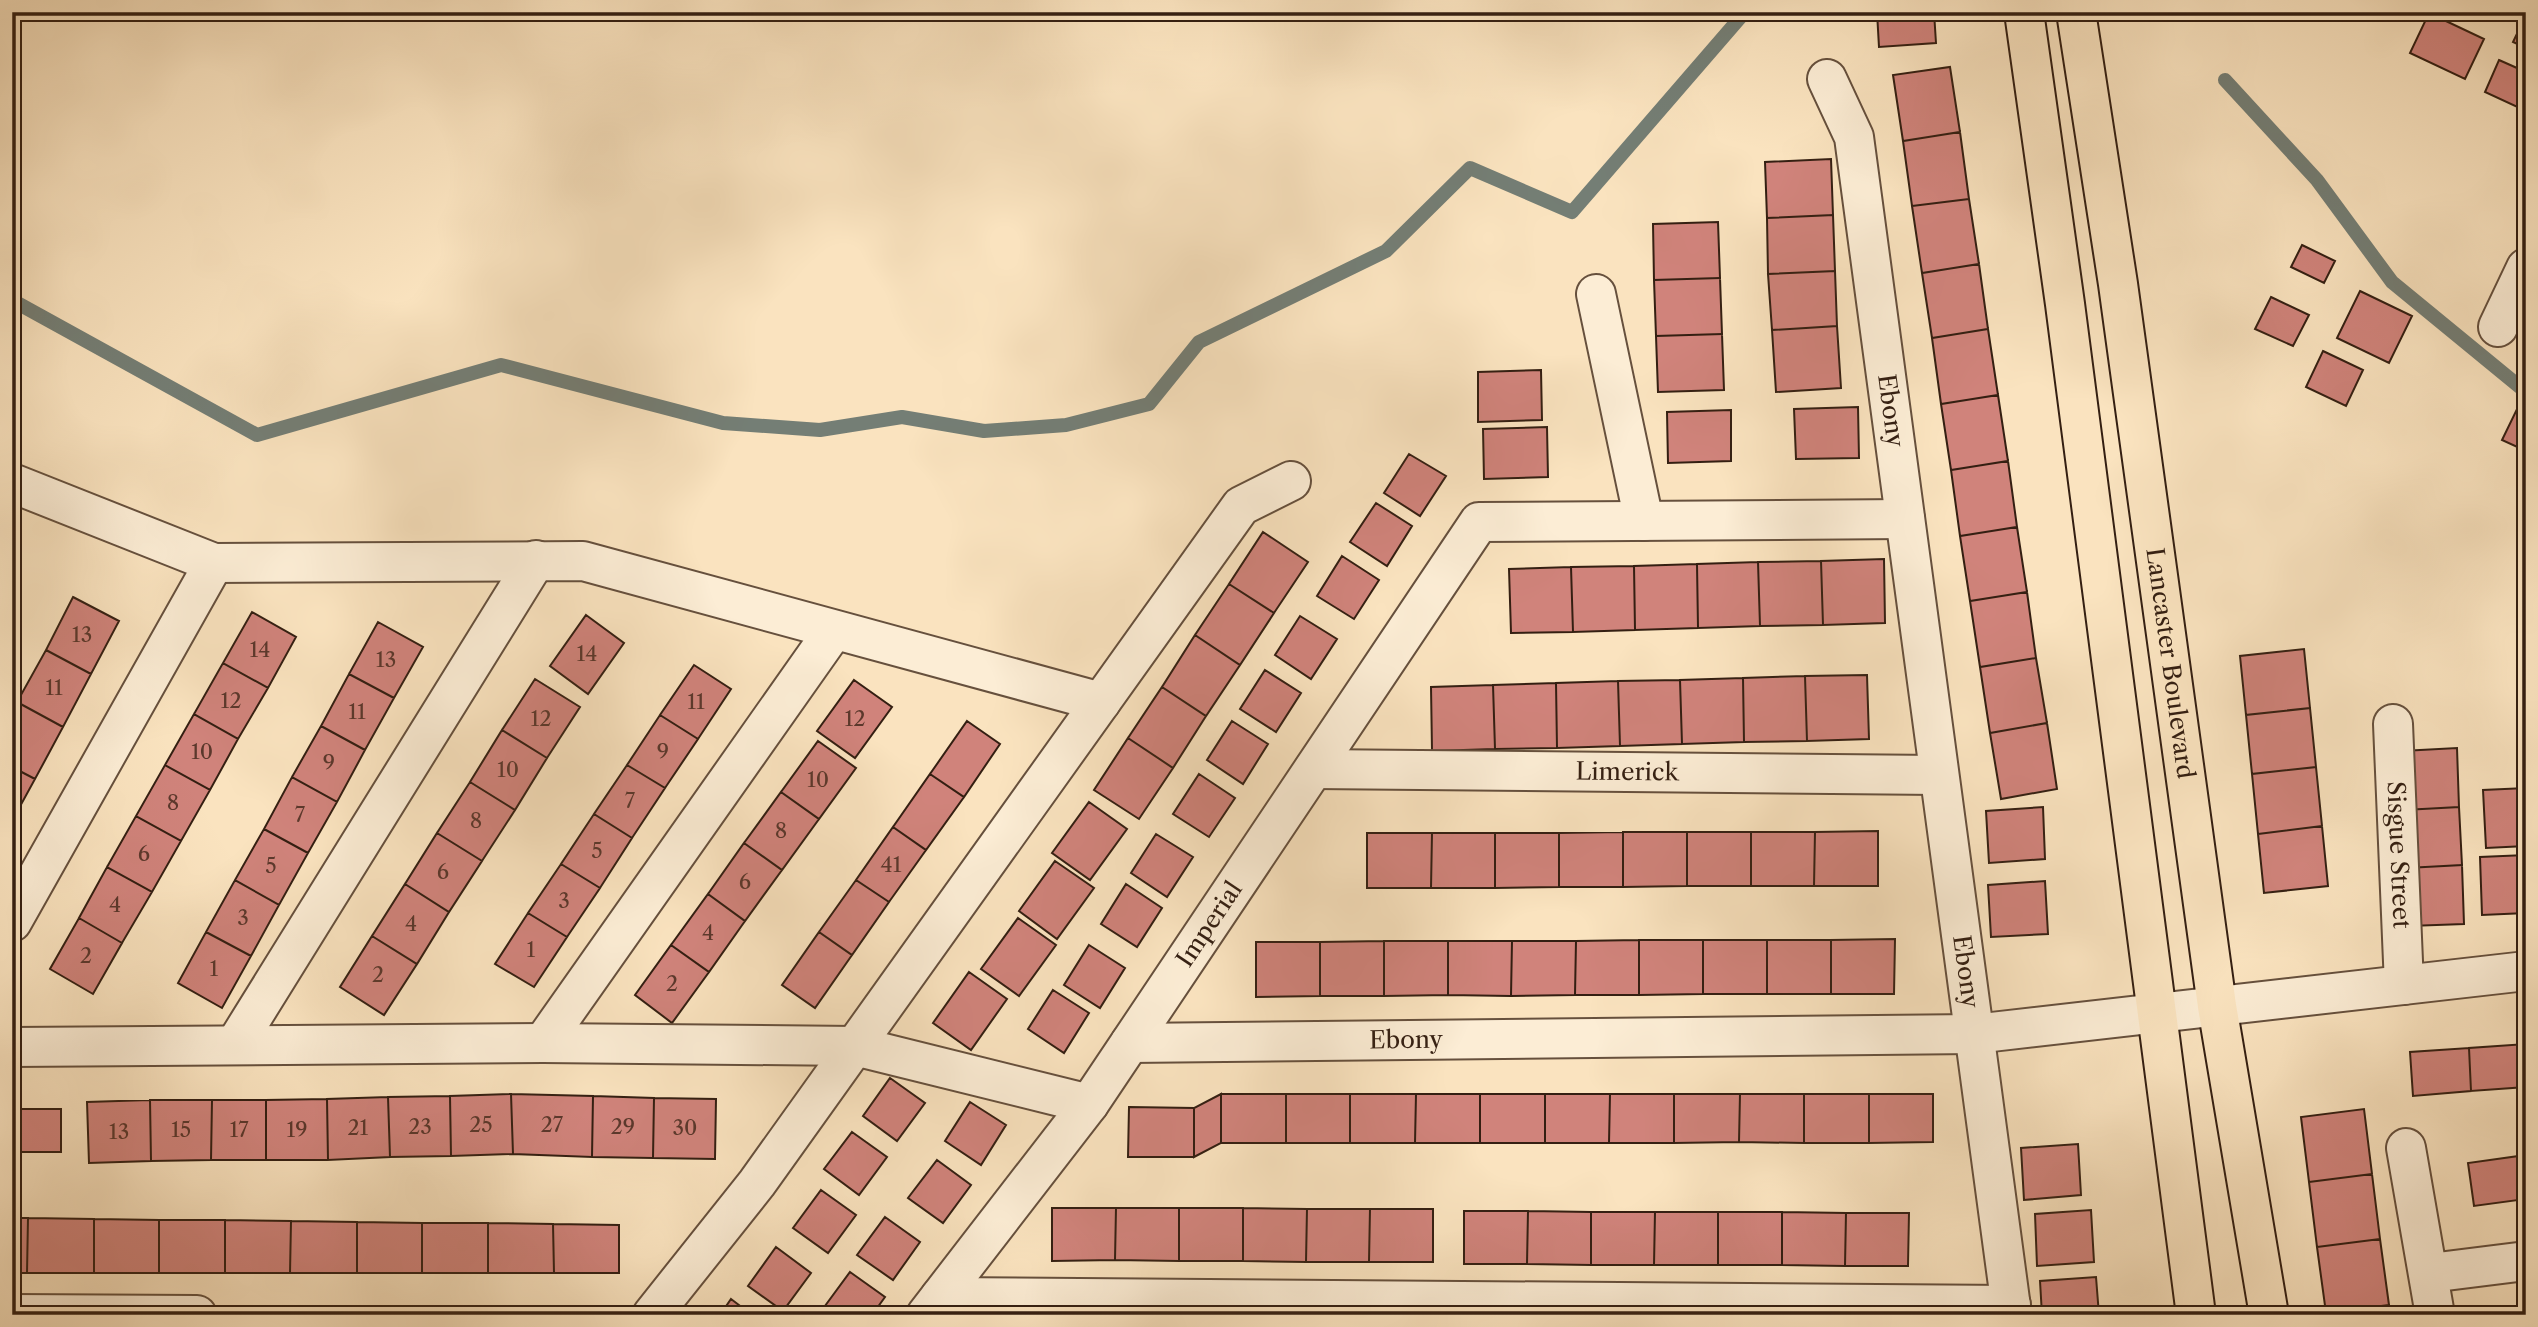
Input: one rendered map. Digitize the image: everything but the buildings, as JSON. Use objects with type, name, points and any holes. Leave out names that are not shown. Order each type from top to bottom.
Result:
[{"type":"main road","points":[[2024,12],[2065,304],[2196,1315]]},
{"type":"main road","name":"Lancaster Boulevard","points":[[2076,12],[2118,284],[2217,1006],[2269,1315]]},
{"type":"street","name":"Ebony","points":[[1130,1043],[1974,1034],[1854,137],[1827,79]]},
{"type":"street","points":[[2498,327],[2526,268]]},
{"type":"street","points":[[1596,294],[1644,520],[1905,519]]},
{"type":"street","points":[[652,1315],[757,1183],[1241,506],[1291,481]]},
{"type":"street","points":[[12,483],[214,563],[583,561],[1101,702]]},
{"type":"street","name":"Imperial","points":[[933,1306],[1090,1104],[1479,522],[1644,520]]},
{"type":"street","points":[[235,1045],[536,561]]},
{"type":"street","points":[[12,922],[214,563]]},
{"type":"street","points":[[543,1043],[834,630]]},
{"type":"street","name":"Sisgue Street","points":[[2392,724],[2403,985]]},
{"type":"street","name":"Limerick","points":[[1314,769],[1939,775]]},
{"type":"street","points":[[933,1306],[2011,1310],[1974,1034],[2526,971]]},
{"type":"street","points":[[12,1046],[543,1043],[855,1046],[1090,1104]]},
{"type":"street","points":[[2406,1148],[2430,1273],[2435,1315]]},
{"type":"street","points":[[2430,1273],[2526,1261]]},
{"type":"street","points":[[12,1314],[197,1315]]},
{"type":"waterway","points":[[12,306],[19,304],[257,435],[501,365],[723,423],[820,430],[902,417],[984,431],[1066,425],[1149,404],[1199,342],[1386,251],[1470,168],[1572,212],[1745,12]]},
{"type":"waterway","points":[[2225,80],[2317,180],[2392,282],[2526,392]]}]
